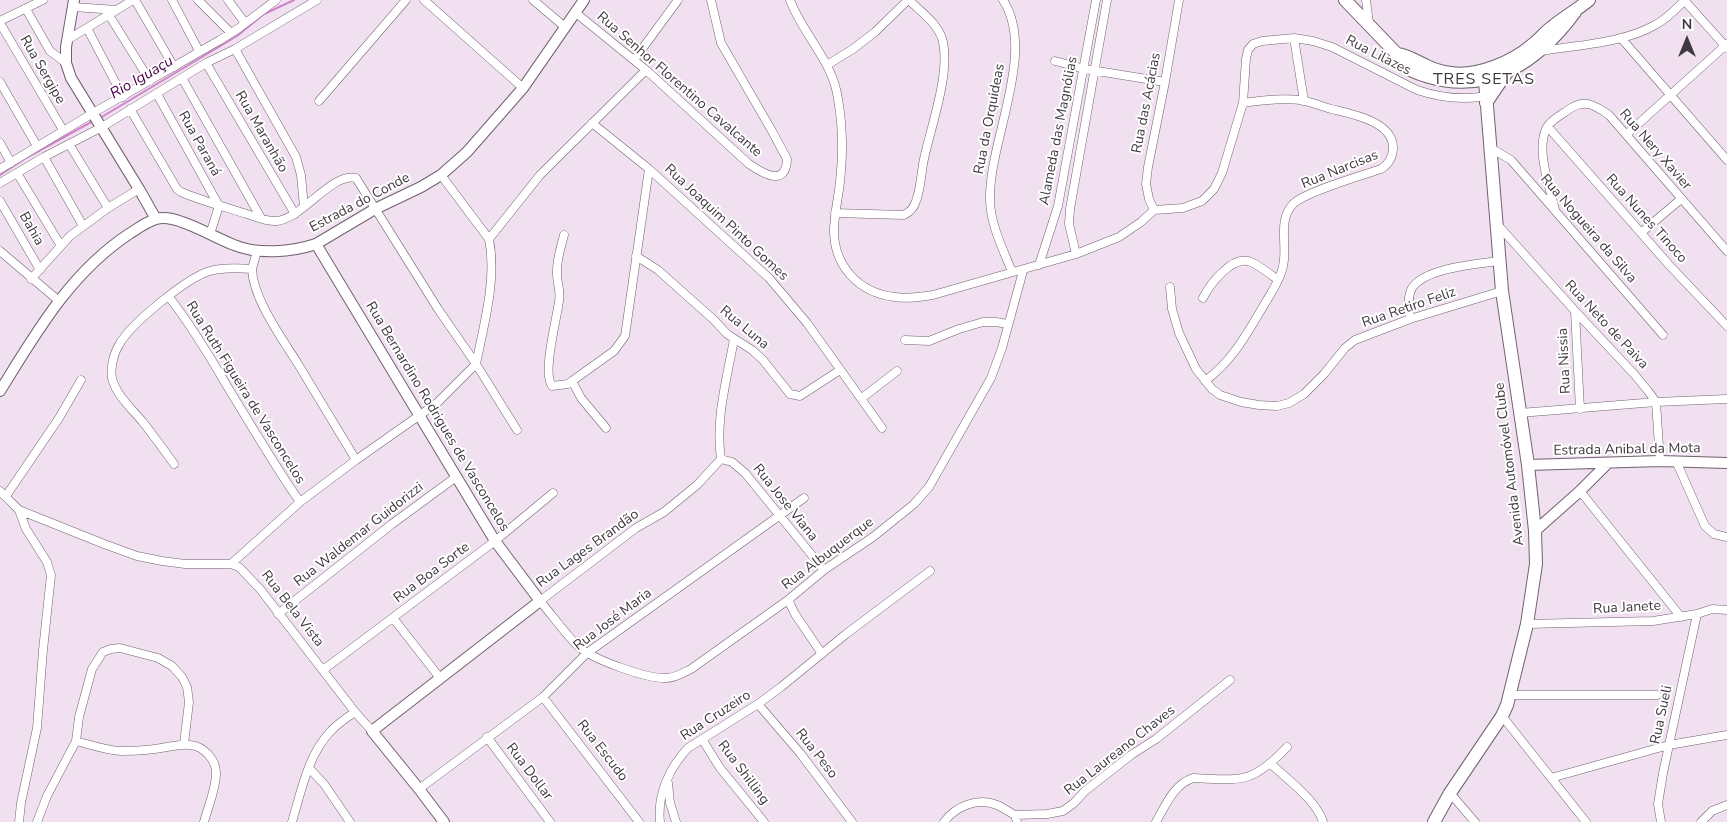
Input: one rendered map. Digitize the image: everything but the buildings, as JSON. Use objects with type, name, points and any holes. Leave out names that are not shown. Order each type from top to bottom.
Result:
[{"type":"main road","points":[[1345,0],[1397,54],[1404,54],[1426,66],[1462,78],[1485,80],[1503,69]]},
{"type":"main road","points":[[1462,78],[1523,64],[1556,36],[1575,12],[1589,0]]},
{"type":"main road","points":[[1462,78],[1467,87],[1483,100],[1503,69],[1514,58],[1559,21],[1575,12]]},
{"type":"main road","name":"Avenida Automóvel Clube","points":[[1434,822],[1450,793],[1502,716],[1511,694],[1527,624],[1536,564],[1535,532],[1528,465],[1502,291],[1490,147],[1483,100],[1485,80]]},
{"type":"street","name":"Rua Sergipe","points":[[43,0],[0,22],[63,130]]},
{"type":"street","points":[[67,40],[134,0],[174,67]]},
{"type":"street","points":[[172,0],[199,52]]},
{"type":"street","points":[[198,0],[231,33]]},
{"type":"street","points":[[228,0],[246,23]]},
{"type":"street","points":[[0,170],[63,130],[231,33],[276,0]]},
{"type":"street","points":[[0,183],[317,0]]},
{"type":"street","points":[[318,101],[406,0]]},
{"type":"street","points":[[424,0],[523,88]]},
{"type":"street","points":[[533,0],[565,27]]},
{"type":"street","name":"Estrada do Conde","points":[[156,219],[182,222],[235,245],[257,251],[283,250],[316,244],[375,209],[421,187],[441,174],[467,152],[523,88],[584,0]]},
{"type":"street","points":[[634,60],[678,0]]},
{"type":"street","name":"Rua Senhor Florentino Cavalcante","points":[[576,13],[646,70],[760,172],[766,176],[779,175],[784,170],[787,159],[722,42],[711,0]]},
{"type":"street","points":[[790,0],[827,65],[835,84],[841,135],[841,170],[835,213],[835,244],[844,270],[858,283],[876,292],[893,297],[912,298],[933,295],[1012,272],[1023,271],[1076,254],[1119,237],[1141,222],[1154,210],[1184,208],[1202,201],[1214,189],[1222,173],[1243,103]]},
{"type":"street","points":[[827,65],[853,49],[875,32],[909,0],[937,28],[942,39],[944,51],[943,70],[916,203],[911,211],[904,215],[835,213]]},
{"type":"street","name":"Rua da Orquideas","points":[[1003,0],[1013,19],[1015,51],[1011,84],[991,176],[990,199],[994,226],[1012,272]]},
{"type":"street","name":"Alameda das Magnólias","points":[[1039,266],[1058,206],[1096,0]]},
{"type":"street","name":"Alameda das Magnólias","points":[[1076,254],[1070,233],[1069,218],[1107,0]]},
{"type":"street","name":"Rua das Acácias","points":[[1154,210],[1149,199],[1146,184],[1178,0]]},
{"type":"street","points":[[1366,0],[1369,24]]},
{"type":"street","points":[[1539,51],[1621,38],[1656,25],[1685,0],[1726,46],[1626,134]]},
{"type":"street","points":[[0,391],[58,301],[93,262],[141,226],[156,219],[71,78],[66,63],[67,40],[73,3],[117,10]]},
{"type":"street","name":"Rua Sergipe","points":[[26,8],[50,51],[66,63]]},
{"type":"street","points":[[109,15],[150,81]]},
{"type":"street","points":[[87,28],[123,97]]},
{"type":"street","points":[[1294,38],[1304,101]]},
{"type":"street","name":"Rua Lilazes","points":[[1243,103],[1246,59],[1252,44],[1262,41],[1294,38],[1332,47],[1417,90],[1432,95],[1456,99],[1483,100]]},
{"type":"street","points":[[1621,38],[1727,160]]},
{"type":"street","points":[[234,49],[296,157],[301,174],[304,207]]},
{"type":"street","points":[[1055,61],[1165,82]]},
{"type":"street","name":"Rua Maranhão","points":[[206,63],[295,214]]},
{"type":"street","points":[[489,239],[540,175],[646,70]]},
{"type":"street","points":[[182,78],[261,218]]},
{"type":"street","points":[[0,82],[37,146]]},
{"type":"street","name":"Rua Paraná","points":[[157,94],[219,206]]},
{"type":"street","name":"Rua Narcisas","points":[[1205,381],[1219,371],[1234,354],[1278,280],[1284,267],[1284,219],[1295,202],[1311,193],[1381,170],[1390,162],[1393,152],[1393,142],[1389,135],[1381,127],[1364,118],[1304,101],[1271,99],[1243,103]]},
{"type":"street","name":"Rua Nery Xavier","points":[[1548,127],[1556,118],[1577,105],[1588,103],[1597,106],[1609,115],[1727,251]]},
{"type":"street","points":[[130,109],[173,183],[181,192],[219,206],[276,221],[295,214],[338,181],[350,177],[356,178],[517,430]]},
{"type":"street","name":"Rua Joaquim Pinto Gomes","points":[[592,123],[650,169],[770,278],[807,323],[882,428]]},
{"type":"street","points":[[1548,127],[1543,139],[1543,152],[1555,210]]},
{"type":"street","name":"Rua Nunes Tinoco","points":[[1548,127],[1670,266],[1727,326]]},
{"type":"street","points":[[1072,136],[1082,137]]},
{"type":"street","points":[[0,143],[11,162]]},
{"type":"street","points":[[69,144],[108,208]]},
{"type":"street","name":"Rua Nogueira da Silva","points":[[1490,147],[1511,160],[1663,335]]},
{"type":"street","points":[[44,158],[83,226]]},
{"type":"street","points":[[564,235],[557,273],[560,292],[553,331],[549,381],[552,386],[572,381],[614,350],[628,330],[636,256],[650,169]]},
{"type":"street","points":[[17,173],[61,246]]},
{"type":"street","points":[[81,380],[58,418],[3,494],[19,510],[137,556],[185,564],[231,564],[300,502],[419,414],[437,403],[476,364],[492,255],[489,239],[441,174]]},
{"type":"street","points":[[31,279],[70,236],[108,208],[139,189]]},
{"type":"street","points":[[1642,232],[1681,199]]},
{"type":"street","name":"Bahia","points":[[0,201],[40,270]]},
{"type":"street","points":[[210,234],[219,206]]},
{"type":"street","name":"Rua Neto de Paiva","points":[[1496,223],[1574,311],[1634,374],[1656,402]]},
{"type":"street","name":"Rua Bernardino Rodrigues de Vasconcelos","points":[[316,244],[495,541],[540,601]]},
{"type":"street","points":[[0,251],[58,301]]},
{"type":"street","points":[[257,251],[252,268],[253,280],[258,294],[285,343],[356,460]]},
{"type":"street","name":"Rua Luna","points":[[636,256],[658,270],[734,339],[752,350],[763,360],[790,394],[800,396],[840,370]]},
{"type":"street","points":[[1410,319],[1408,301],[1410,290],[1416,283],[1428,275],[1499,261]]},
{"type":"street","points":[[1203,298],[1210,285],[1223,271],[1239,262],[1250,262],[1278,280]]},
{"type":"street","points":[[174,464],[113,384],[111,375],[119,345],[130,329],[193,279],[210,271],[224,268],[252,268]]},
{"type":"street","name":"Rua Albuquerque","points":[[540,601],[579,646],[587,653],[605,662],[664,678],[676,676],[691,669],[788,600],[824,570],[873,537],[914,504],[929,487],[991,378],[1002,348],[1023,271]]},
{"type":"street","name":"Rua Retiro Feliz","points":[[1170,287],[1175,324],[1196,369],[1205,381],[1220,395],[1241,402],[1277,406],[1288,403],[1304,394],[1354,340],[1410,319],[1502,291]]},
{"type":"street","name":"Rua Ruth Figueira de Vasconcelos","points":[[169,297],[203,345],[270,457],[300,502]]},
{"type":"street","name":"Rua Nissia","points":[[1574,311],[1580,409]]},
{"type":"street","points":[[905,340],[930,341],[983,322],[1007,324]]},
{"type":"street","points":[[721,458],[718,441],[720,415],[734,339]]},
{"type":"street","points":[[862,398],[898,371]]},
{"type":"street","points":[[572,381],[581,398],[606,428]]},
{"type":"street","points":[[1520,414],[1656,402],[1727,399]]},
{"type":"street","points":[[1656,402],[1660,461]]},
{"type":"street","name":"Rua Jose Viana","points":[[721,458],[737,465],[824,570]]},
{"type":"street","name":"Rua Lages Brandão","points":[[372,731],[636,528],[664,512],[697,485],[721,458]]},
{"type":"street","name":"Estrada Anibal da Mota","points":[[1528,465],[1660,461],[1727,463]]},
{"type":"street","points":[[1676,461],[1705,526],[1714,534],[1727,537]]},
{"type":"street","points":[[1535,532],[1607,464]]},
{"type":"street","name":"Rua Waldemar Guidorizzi","points":[[278,614],[392,524],[456,477]]},
{"type":"street","points":[[1580,491],[1681,617]]},
{"type":"street","name":"Rua Boa Sorte","points":[[323,670],[495,541],[553,493]]},
{"type":"street","name":"Rua José Maria","points":[[419,789],[487,737],[544,697],[587,653],[804,498]]},
{"type":"street","points":[[19,510],[26,529],[47,562],[51,575],[37,728],[21,803],[19,822]]},
{"type":"street","name":"Rua Bela Vista","points":[[231,564],[247,575],[260,588],[278,614],[355,712],[444,822]]},
{"type":"street","name":"Rua Cruzeiro","points":[[660,822],[661,798],[667,779],[681,755],[688,748],[758,704],[930,571]]},
{"type":"street","points":[[788,600],[795,614],[822,654]]},
{"type":"street","name":"Rua Janete","points":[[1527,624],[1653,621],[1697,614],[1712,609],[1727,610]]},
{"type":"street","name":"Rua Sueli","points":[[1661,822],[1658,804],[1662,773],[1697,614]]},
{"type":"street","points":[[393,618],[440,678]]},
{"type":"street","points":[[37,822],[47,796],[76,741],[79,717],[92,669],[103,652],[120,648],[158,658],[172,666],[182,677],[187,687],[189,702],[184,744]]},
{"type":"street","name":"Rua Laureano Chaves","points":[[1016,819],[1063,811],[1104,776],[1156,739],[1230,680]]},
{"type":"street","points":[[1511,694],[1658,695]]},
{"type":"street","name":"Rua Escudo","points":[[544,697],[639,822]]},
{"type":"street","name":"Rua Peso","points":[[758,704],[800,753],[852,822]]},
{"type":"street","points":[[292,822],[309,768],[321,742],[330,731],[355,712]]},
{"type":"street","points":[[1502,716],[1586,822]]},
{"type":"street","points":[[1551,778],[1669,745],[1727,735]]},
{"type":"street","name":"Rua Dollar","points":[[487,737],[550,822]]},
{"type":"street","name":"Rua Shilling","points":[[702,739],[720,768],[764,822]]},
{"type":"street","points":[[76,741],[121,751],[146,750],[184,744],[200,748],[209,754],[214,762],[216,773],[215,785],[204,822]]},
{"type":"street","points":[[1156,822],[1178,786],[1186,780],[1193,778],[1240,779],[1254,774],[1271,764],[1287,747]]},
{"type":"street","points":[[1271,764],[1314,804],[1323,822]]},
{"type":"street","points":[[309,768],[324,784],[350,822]]},
{"type":"street","points":[[667,779],[670,803],[676,822]]},
{"type":"street","points":[[1450,793],[1475,822]]},
{"type":"street","points":[[944,822],[960,807],[972,803],[987,802],[997,805],[1016,819]]},
{"type":"street","points":[[1701,822],[1712,811],[1727,805]]},
{"type":"waterway","name":"Rio Iguaçu","points":[[100,118],[237,36],[264,14],[294,0]]},
{"type":"waterway","name":"Rio Iguaçu","points":[[0,175],[26,158],[93,121]]},
{"type":"district","name":"TRES SETAS","points":[[1484,80]]}]
